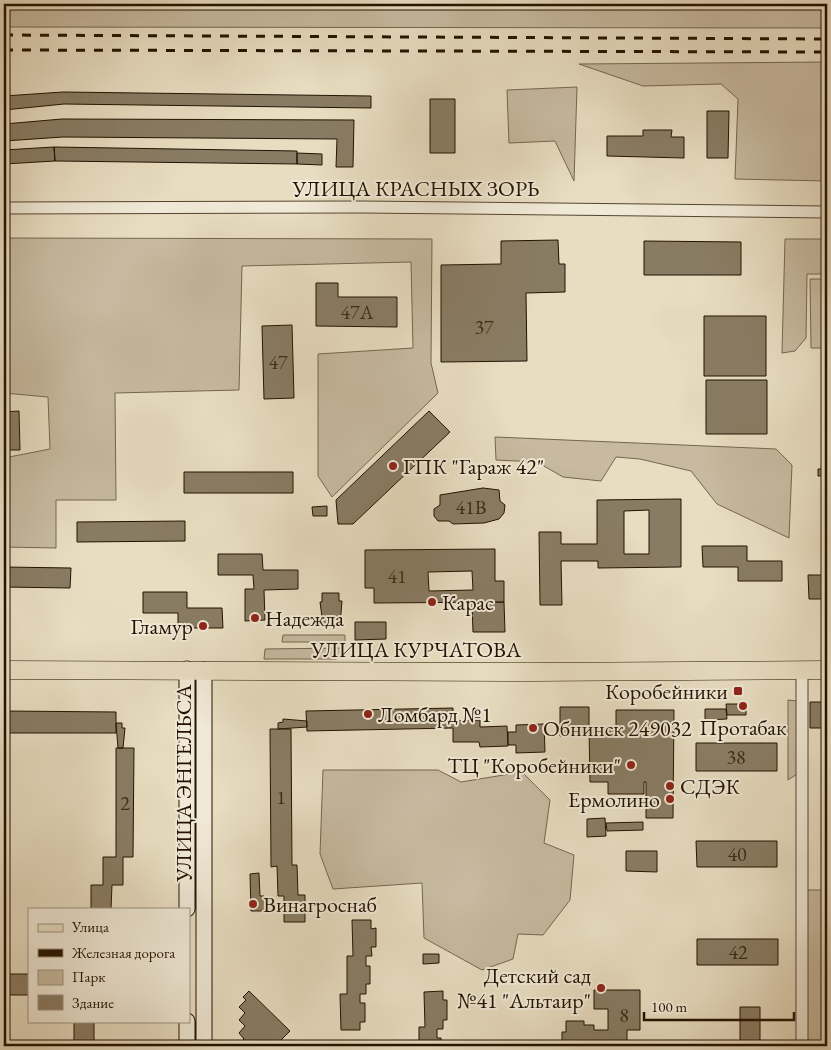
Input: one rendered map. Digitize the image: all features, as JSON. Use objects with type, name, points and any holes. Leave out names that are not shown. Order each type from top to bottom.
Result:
[{"type":"main road","name":"УЛИЦА КУРЧАТОВА","points":[[4,670],[532,672],[827,670]]},
{"type":"main road","name":"УЛИЦА ЭНГЕЛЬСА","points":[[186,670],[187,908]]},
{"type":"main road","name":"УЛИЦА ЭНГЕЛЬСА","points":[[204,670],[204,1046]]},
{"type":"main road","points":[[187,1022],[187,1046]]},
{"type":"street","name":"УЛИЦА КРАСНЫХ ЗОРЬ","points":[[4,208],[362,207],[827,212]]},
{"type":"street","points":[[802,670],[802,1046]]},
{"type":"green space","points":[[4,4],[827,4],[827,28],[4,27]]},
{"type":"green space","points":[[827,62],[827,181],[735,179],[738,99],[721,84],[643,86],[579,64]]},
{"type":"green space","points":[[577,87],[574,181],[555,141],[509,143],[507,90]]},
{"type":"green space","points":[[4,238],[432,239],[431,363],[438,393],[332,497],[318,476],[318,354],[413,348],[411,262],[242,266],[239,390],[115,393],[116,500],[56,500],[56,548],[4,547],[4,458],[50,449],[48,397],[4,393]]},
{"type":"green space","points":[[785,239],[827,239],[827,274],[807,274],[806,338],[795,351],[782,353]]},
{"type":"green space","points":[[810,279],[827,279],[827,348],[811,348]]},
{"type":"green space","points":[[495,437],[776,449],[792,465],[789,538],[717,504],[691,471],[640,459],[616,457],[601,481],[563,477],[537,462],[496,460]]},
{"type":"green space","points":[[283,635],[345,635],[345,642],[282,642]]},
{"type":"green space","points":[[344,648],[342,656],[336,659],[264,659],[265,649]]},
{"type":"green space","points":[[788,700],[797,701],[797,774],[788,780]]},
{"type":"green space","points":[[323,770],[438,770],[461,782],[522,772],[550,800],[544,843],[574,855],[570,900],[543,935],[518,934],[513,959],[482,970],[424,938],[422,883],[333,889],[320,854]]},
{"type":"green space","points":[[803,890],[827,890],[827,1046],[807,1046]]},
{"type":"building","points":[[63,92],[371,96],[371,108],[64,104],[4,110],[4,96]]},
{"type":"building","points":[[430,99],[455,99],[455,153],[430,153]]},
{"type":"building","points":[[707,111],[729,111],[728,158],[707,158]]},
{"type":"building","points":[[62,119],[354,120],[353,167],[336,167],[337,139],[63,137],[4,141],[4,124]]},
{"type":"building","points":[[643,130],[672,130],[671,137],[684,137],[684,158],[607,156],[607,136],[643,136]]},
{"type":"building","points":[[54,147],[55,161],[4,164],[4,150]]},
{"type":"building","points":[[54,147],[297,151],[297,164],[55,161]]},
{"type":"building","points":[[297,153],[322,154],[322,165],[297,164]]},
{"type":"building","points":[[558,240],[559,264],[565,264],[565,292],[526,293],[527,361],[441,362],[441,265],[501,264],[501,241]]},
{"type":"building","points":[[644,241],[741,242],[741,275],[644,275]]},
{"type":"building","points":[[316,283],[338,283],[338,297],[397,297],[397,327],[316,326]]},
{"type":"building","points":[[704,316],[766,316],[766,376],[704,376]]},
{"type":"building","points":[[292,325],[294,398],[264,399],[262,326]]},
{"type":"building","points":[[706,380],[767,380],[767,434],[706,434]]},
{"type":"building","points":[[19,411],[20,450],[4,450],[4,412]]},
{"type":"building","name":"ГПК \"Гараж 42\"","points":[[429,411],[450,432],[353,524],[338,524],[336,500]]},
{"type":"building","points":[[818,469],[824,469],[824,476],[818,476]]},
{"type":"building","points":[[184,472],[293,472],[293,493],[184,493]]},
{"type":"building","points":[[483,488],[499,490],[500,501],[505,505],[504,513],[499,519],[484,523],[453,524],[449,521],[438,521],[434,516],[434,509],[440,505],[440,495]]},
{"type":"building","points":[[681,499],[681,567],[598,568],[598,561],[561,561],[562,605],[540,605],[539,532],[561,532],[561,544],[597,544],[597,500]],"holes":[[[649,510],[649,554],[624,554],[624,511]]]},
{"type":"building","points":[[327,506],[327,516],[313,516],[312,507]]},
{"type":"building","points":[[185,521],[185,541],[77,542],[77,522]]},
{"type":"building","points":[[702,546],[747,546],[747,561],[782,561],[782,581],[738,581],[738,567],[703,567]]},
{"type":"building","points":[[495,549],[495,581],[504,581],[504,602],[374,603],[374,588],[365,588],[365,550]],"holes":[[[472,571],[473,590],[429,591],[428,572]]]},
{"type":"building","points":[[218,554],[262,554],[263,570],[298,570],[298,589],[264,590],[265,620],[245,621],[245,589],[254,589],[253,575],[218,575]]},
{"type":"building","points":[[4,567],[71,568],[70,588],[4,587]]},
{"type":"building","points":[[808,575],[827,575],[827,599],[809,599]]},
{"type":"building","points":[[143,592],[187,592],[187,608],[222,608],[223,628],[178,628],[178,613],[143,613]]},
{"type":"building","points":[[322,593],[339,593],[339,601],[342,601],[340,625],[323,625],[320,602],[322,602]]},
{"type":"building","points":[[504,602],[505,632],[473,632],[472,603]]},
{"type":"building","points":[[355,622],[386,622],[386,639],[355,640]]},
{"type":"building","points":[[810,702],[827,702],[827,724],[824,724],[824,728],[810,728]]},
{"type":"building","points":[[726,704],[746,704],[746,715],[727,715]]},
{"type":"building","points":[[560,707],[589,707],[589,736],[560,736]]},
{"type":"building","points":[[453,708],[453,721],[480,720],[480,727],[507,726],[508,746],[480,747],[479,742],[453,742],[453,728],[307,731],[306,711]]},
{"type":"building","points":[[705,709],[726,709],[727,719],[705,720]]},
{"type":"building","name":"ТЦ \"Коробейники\"","points":[[616,710],[674,710],[673,818],[646,818],[646,782],[644,782],[644,794],[608,794],[608,782],[590,782],[589,729],[616,729]]},
{"type":"building","points":[[4,711],[116,712],[116,733],[4,733]]},
{"type":"building","points":[[283,719],[307,721],[307,727],[278,729],[278,723],[283,722]]},
{"type":"building","points":[[116,723],[122,723],[122,728],[125,728],[123,748],[118,748]]},
{"type":"building","points":[[544,724],[545,752],[516,753],[516,745],[508,745],[508,732],[516,732],[516,725]]},
{"type":"building","points":[[270,729],[291,729],[292,865],[297,865],[298,895],[305,895],[305,922],[284,922],[284,896],[278,896],[277,866],[271,867]]},
{"type":"building","points":[[696,743],[777,743],[777,771],[696,771]]},
{"type":"building","points":[[116,748],[134,748],[133,857],[123,857],[123,885],[112,885],[111,908],[91,908],[91,885],[103,885],[103,857],[116,857]]},
{"type":"building","points":[[605,818],[606,836],[587,837],[587,819]]},
{"type":"building","points":[[643,822],[643,830],[607,831],[606,823]]},
{"type":"building","points":[[696,841],[777,841],[777,867],[697,867]]},
{"type":"building","points":[[626,851],[657,851],[657,872],[626,871]]},
{"type":"building","points":[[259,873],[260,896],[264,896],[265,911],[251,911],[250,874]]},
{"type":"building","points":[[352,920],[371,920],[371,929],[376,928],[376,947],[371,947],[372,956],[366,956],[366,966],[370,966],[370,984],[366,984],[366,994],[360,994],[360,1003],[365,1003],[365,1022],[360,1022],[360,1030],[341,1030],[340,994],[347,994],[347,956],[353,956]]},
{"type":"building","points":[[697,939],[778,939],[778,965],[697,965]]},
{"type":"building","points":[[423,954],[439,954],[439,963],[423,964]]},
{"type":"building","points":[[4,974],[28,974],[28,995],[4,995]]},
{"type":"building","points":[[594,990],[640,990],[640,1030],[627,1030],[627,1046],[608,1046],[608,1042],[594,1042],[589,1044],[589,1046],[562,1046],[562,1032],[566,1032],[566,1021],[584,1021],[584,1025],[594,1025],[594,1030],[608,1030],[608,1009],[594,1009]]},
{"type":"building","points":[[249,991],[290,1031],[275,1046],[238,1045],[244,1039],[239,1033],[245,1026],[239,1020],[245,1013],[239,1007],[246,1000],[243,997]]},
{"type":"building","points":[[443,991],[443,1000],[447,1000],[447,1020],[443,1020],[443,1029],[437,1029],[437,1038],[441,1038],[441,1046],[419,1046],[419,1027],[425,1027],[424,992]]},
{"type":"building","points":[[740,1007],[760,1007],[760,1046],[740,1046]]},
{"type":"building","points":[[74,1022],[94,1022],[94,1046],[74,1046]]},
{"type":"railway","points":[[4,35],[827,39]]},
{"type":"railway","points":[[4,50],[827,52]]},
{"type":"place","name":"ГПК \"Гараж 42\"","points":[[393,466]]},
{"type":"place","name":"Карас","points":[[432,602]]},
{"type":"place","name":"Надежда","points":[[255,618]]},
{"type":"place","name":"Гламур","points":[[203,626]]},
{"type":"place","name":"Коробейники","points":[[738,691]]},
{"type":"place","name":"Протабак","points":[[743,706]]},
{"type":"place","name":"Ломбард №1","points":[[368,714]]},
{"type":"place","name":"Обнинск 249032","points":[[533,728]]},
{"type":"place","name":"ТЦ \"Коробейники\"","points":[[631,765]]},
{"type":"place","name":"СДЭК","points":[[670,786]]},
{"type":"place","name":"Ермолино","points":[[670,799]]},
{"type":"place","name":"Винагроснаб","points":[[253,904]]},
{"type":"place","name":"Детский сад №41 \"Альтаир\"","points":[[601,988]]}]
